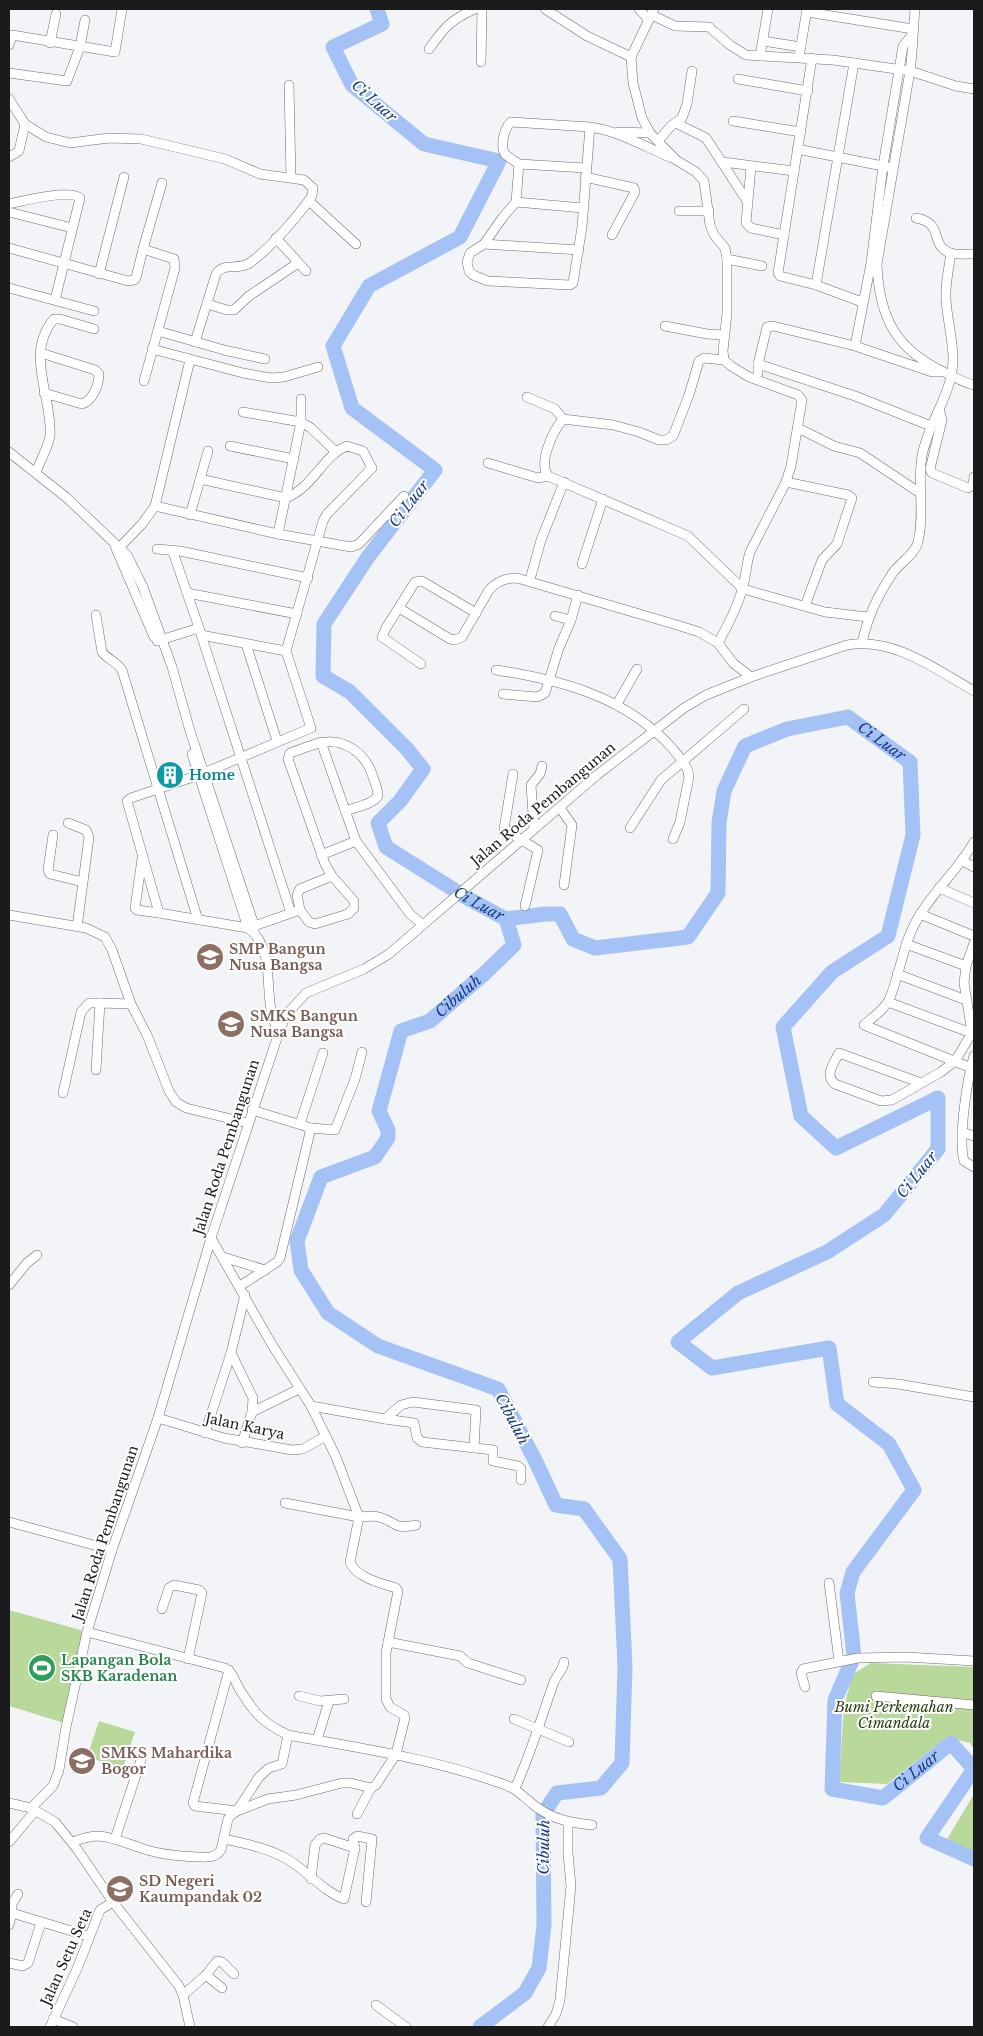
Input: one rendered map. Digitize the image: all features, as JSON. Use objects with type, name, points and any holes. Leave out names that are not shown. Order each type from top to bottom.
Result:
[{"type":"street","points":[[9,45],[10,35],[50,43],[115,52],[122,9]]},
{"type":"street","points":[[430,49],[449,23],[460,15],[475,9]]},
{"type":"street","points":[[482,9],[482,62]]},
{"type":"street","points":[[545,9],[587,36],[631,57]]},
{"type":"street","points":[[639,9],[675,26],[709,27],[746,55],[858,62],[910,71],[956,86],[974,89]]},
{"type":"street","points":[[760,56],[768,9]]},
{"type":"street","points":[[855,346],[862,302],[874,263],[893,168],[910,71],[915,9]]},
{"type":"street","points":[[799,58],[807,11],[912,32]]},
{"type":"street","points":[[50,43],[56,14]]},
{"type":"street","points":[[652,15],[631,57],[633,83],[642,118],[650,133],[676,160]]},
{"type":"street","points":[[9,73],[68,81],[80,47],[84,20]]},
{"type":"street","points":[[912,32],[903,46],[883,166],[874,263],[878,290],[889,322],[911,352],[973,387]]},
{"type":"street","points":[[763,41],[801,47]]},
{"type":"street","points":[[812,58],[778,272],[779,275],[816,285],[862,302]]},
{"type":"street","points":[[816,285],[858,62]]},
{"type":"street","points":[[658,141],[680,120],[684,112],[692,71]]},
{"type":"street","points":[[738,79],[808,91]]},
{"type":"street","points":[[289,85],[291,177]]},
{"type":"street","points":[[9,99],[25,124],[38,134],[70,143],[109,138],[141,139],[225,159],[260,174],[291,177],[309,183],[313,192],[309,201],[276,238],[246,264],[219,270],[206,304],[195,342]]},
{"type":"street","points":[[733,121],[800,132]]},
{"type":"street","points":[[612,235],[635,192],[634,188],[586,173],[519,164],[506,155],[503,150],[506,129],[511,122],[590,126],[616,132],[650,133]]},
{"type":"street","points":[[676,123],[706,138],[747,201]]},
{"type":"street","points":[[9,157],[19,151],[25,124]]},
{"type":"street","points":[[519,164],[516,202],[503,216],[484,244],[470,253],[467,266],[473,275],[488,281],[570,285],[574,281],[579,250],[590,126]]},
{"type":"street","points":[[616,132],[676,160],[696,172],[704,181],[714,235],[725,248],[727,259],[724,360]]},
{"type":"street","points":[[797,149],[893,168]]},
{"type":"street","points":[[723,162],[794,171]]},
{"type":"street","points":[[751,167],[745,220],[748,226],[784,235]]},
{"type":"street","points":[[99,274],[124,176]]},
{"type":"street","points":[[9,248],[99,274],[128,281],[134,280],[162,184]]},
{"type":"street","points":[[9,204],[46,197],[78,196],[80,198],[55,300]]},
{"type":"street","points":[[309,201],[356,244]]},
{"type":"street","points":[[516,202],[583,208]]},
{"type":"street","points":[[679,211],[709,211]]},
{"type":"street","points":[[9,212],[72,228]]},
{"type":"street","points":[[916,218],[931,224],[941,247],[951,254],[974,254]]},
{"type":"street","points":[[276,238],[306,270]]},
{"type":"street","points":[[484,244],[579,250]]},
{"type":"street","points":[[143,249],[172,257],[175,260],[175,268],[144,381]]},
{"type":"street","points":[[862,643],[868,617],[893,573],[916,548],[922,523],[920,493],[922,455],[951,375],[953,359],[946,296],[951,254]]},
{"type":"street","points":[[727,259],[762,266]]},
{"type":"street","points":[[206,304],[234,310],[248,296],[298,263]]},
{"type":"street","points":[[9,288],[94,311]]},
{"type":"street","points":[[36,472],[50,437],[41,353],[45,334],[54,319],[94,329]]},
{"type":"street","points":[[665,326],[707,334],[724,335]]},
{"type":"street","points":[[931,426],[855,396],[758,369],[768,326],[855,346],[932,372],[942,371]]},
{"type":"street","points":[[158,331],[265,359]]},
{"type":"street","points":[[152,349],[190,360],[271,378],[284,377],[318,367]]},
{"type":"street","points":[[41,353],[95,370],[99,374],[97,385],[90,398],[82,404],[44,393]]},
{"type":"street","points":[[527,397],[555,409],[563,419],[613,425],[639,432],[658,440],[670,439],[673,436],[690,395],[699,361],[704,358],[724,360],[749,377],[800,397],[802,404],[786,482],[750,552],[743,589],[718,643]]},
{"type":"street","points":[[117,547],[142,524],[155,506],[190,360]]},
{"type":"street","points":[[278,534],[301,422],[301,399]]},
{"type":"street","points":[[939,409],[942,420],[930,469],[932,473],[968,488],[972,485],[974,477]]},
{"type":"street","points":[[243,412],[301,422],[311,428],[336,452]]},
{"type":"street","points":[[548,476],[545,471],[545,462],[551,437],[563,419]]},
{"type":"street","points":[[798,428],[834,446],[860,453],[920,493]]},
{"type":"street","points":[[230,446],[294,459]]},
{"type":"street","points":[[159,913],[128,801],[159,788],[202,774],[276,741],[311,728],[286,651],[323,521],[327,514],[372,468],[363,451],[347,446],[336,452],[303,489],[286,498],[200,479]]},
{"type":"street","points":[[190,515],[208,450]]},
{"type":"street","points":[[9,452],[66,498],[117,547],[158,641],[252,929],[261,944],[267,964],[270,1009],[278,1032]]},
{"type":"street","points":[[488,463],[538,478],[548,476],[688,536],[743,589],[825,612],[868,617]]},
{"type":"street","points":[[531,576],[541,540],[564,482]]},
{"type":"street","points":[[786,482],[848,495],[852,498],[837,544],[822,560],[805,606]]},
{"type":"street","points":[[155,506],[278,534],[351,546],[359,544],[404,496]]},
{"type":"street","points":[[582,564],[603,499]]},
{"type":"street","points":[[157,549],[308,578]]},
{"type":"street","points":[[173,552],[295,911],[309,922],[315,924],[352,911],[354,901],[332,876],[321,855],[288,759],[290,753],[321,742],[336,743],[348,747],[363,756],[368,762],[379,793],[377,799],[345,811]]},
{"type":"street","points":[[399,608],[452,640],[462,637],[494,584],[510,578],[525,580],[699,632],[718,643],[736,666],[751,677]]},
{"type":"street","points":[[421,664],[382,637],[415,582],[420,580],[476,613]]},
{"type":"street","points":[[188,593],[297,614]]},
{"type":"street","points":[[503,694],[542,696],[571,620],[578,595]]},
{"type":"street","points":[[96,615],[102,652],[122,670],[198,920]]},
{"type":"street","points":[[554,616],[571,620]]},
{"type":"street","points":[[158,641],[200,632],[246,644],[286,651]]},
{"type":"street","name":"Jalan Roda Pembangunan","points":[[9,1842],[53,1786],[60,1770],[66,1727],[87,1632],[112,1550],[158,1418],[211,1238],[252,1110],[278,1032],[286,1015],[306,993],[364,968],[396,948],[597,775],[655,730],[706,695],[751,677],[847,645],[862,643],[890,647],[920,660],[974,691]]},
{"type":"street","points":[[246,644],[276,741]]},
{"type":"street","points":[[617,704],[637,669]]},
{"type":"street","points":[[496,670],[587,691],[617,704],[655,730],[682,760],[689,771],[680,822],[673,839]]},
{"type":"street","points":[[630,828],[657,785],[682,760],[744,709]]},
{"type":"street","points":[[321,742],[356,841],[410,914],[422,924]]},
{"type":"street","points":[[534,829],[532,785],[540,774],[542,766]]},
{"type":"street","points":[[513,774],[503,826],[506,831],[523,839],[538,850],[525,906]]},
{"type":"street","points":[[560,808],[572,826],[564,885]]},
{"type":"street","points":[[68,823],[82,827],[88,833],[77,927]]},
{"type":"street","points":[[53,835],[48,870],[50,874],[83,882]]},
{"type":"street","points":[[321,855],[356,841]]},
{"type":"street","points":[[972,1068],[864,1025],[888,1002],[906,944],[920,914],[939,888],[963,861],[974,842]]},
{"type":"street","points":[[142,856],[135,908],[137,910],[252,929],[295,911]]},
{"type":"street","points":[[963,861],[974,867]]},
{"type":"street","points":[[295,911],[298,892],[332,876]]},
{"type":"street","points":[[939,888],[974,903]]},
{"type":"street","points":[[920,914],[974,936]]},
{"type":"street","points":[[9,915],[86,928],[105,936],[112,950],[131,1004],[147,1034],[169,1091],[176,1102],[186,1108],[248,1123]]},
{"type":"street","points":[[921,1083],[839,1053],[829,1073],[835,1084],[885,1102],[892,1100],[941,1072],[955,1061],[973,1033],[964,983],[966,966],[974,943]]},
{"type":"street","points":[[906,944],[966,966]]},
{"type":"street","points":[[897,974],[966,1000]]},
{"type":"street","points":[[888,1002],[973,1033]]},
{"type":"street","points":[[63,1094],[81,1012],[89,1003],[131,1004]]},
{"type":"street","points":[[96,1070],[100,1003]]},
{"type":"street","points":[[252,1110],[311,1128],[337,1129],[355,1079],[362,1052]]},
{"type":"street","points":[[300,1124],[323,1053]]},
{"type":"street","points":[[974,1056],[970,1103],[962,1132],[964,1161],[974,1167]]},
{"type":"street","points":[[240,1286],[280,1258],[311,1128]]},
{"type":"street","points":[[962,1132],[974,1136]]},
{"type":"street","points":[[72,1842],[87,1836],[115,1838],[148,1850],[173,1856],[211,1857],[218,1854],[224,1839],[228,1819],[231,1814],[237,1811],[268,1799],[296,1795],[342,1784],[371,1788],[376,1786],[396,1754],[405,1716],[390,1707],[386,1699],[385,1666],[398,1591],[396,1588],[370,1580],[351,1566],[350,1562],[359,1517],[336,1457],[310,1406],[211,1238]]},
{"type":"street","points":[[9,1285],[27,1263],[37,1255]]},
{"type":"street","points":[[223,1257],[265,1270]]},
{"type":"street","points":[[205,1433],[230,1353],[245,1295]]},
{"type":"street","points":[[230,1353],[252,1394],[252,1412],[242,1442]]},
{"type":"street","points":[[873,1382],[898,1384],[974,1397]]},
{"type":"street","points":[[252,1412],[299,1389]]},
{"type":"street","points":[[385,1419],[401,1405],[413,1402],[476,1410],[474,1448]]},
{"type":"street","points":[[310,1406],[414,1424],[417,1438],[422,1442],[493,1450],[494,1462],[518,1466],[521,1469],[521,1480]]},
{"type":"street","name":"Jalan Karya","points":[[158,1418],[205,1433],[242,1442],[299,1450],[326,1436]]},
{"type":"street","points":[[285,1503],[359,1517],[377,1516],[394,1526],[402,1528],[416,1525]]},
{"type":"street","points":[[9,1522],[112,1550]]},
{"type":"street","points":[[829,1583],[840,1661]]},
{"type":"street","points":[[162,1609],[169,1588],[174,1585],[199,1590],[202,1593],[188,1659]]},
{"type":"street","points":[[87,1632],[221,1666],[229,1670],[240,1690],[263,1721],[275,1730],[288,1735],[441,1764],[515,1788],[536,1807],[554,1817],[568,1822],[592,1825]]},
{"type":"street","points":[[388,1642],[460,1656],[468,1663],[521,1680]]},
{"type":"street","points":[[804,1687],[801,1673],[804,1669],[858,1658],[906,1657],[974,1661]]},
{"type":"street","points":[[515,1788],[539,1730],[555,1679],[561,1672],[564,1662]]},
{"type":"street","points":[[229,1670],[193,1804],[200,1808],[237,1811]]},
{"type":"street","points":[[299,1696],[311,1700],[328,1701],[344,1699]]},
{"type":"street","points":[[876,1696],[974,1705]]},
{"type":"street","points":[[318,1740],[328,1701]]},
{"type":"street","points":[[514,1720],[569,1742]]},
{"type":"street","points":[[237,1811],[259,1776],[269,1768],[282,1764],[288,1735]]},
{"type":"street","points":[[115,1838],[141,1760]]},
{"type":"street","points":[[357,1814],[371,1788]]},
{"type":"street","points":[[9,1803],[33,1810],[55,1822],[72,1842],[113,1902],[166,1968],[183,1995],[190,2027]]},
{"type":"street","points":[[548,2027],[556,2014],[561,1990],[571,1886],[568,1822]]},
{"type":"street","points":[[224,1839],[258,1846],[273,1852],[296,1866],[311,1879],[344,1899],[355,1848],[353,1839],[355,1836],[373,1839],[366,1902]]},
{"type":"street","points":[[311,1879],[315,1845],[320,1839],[324,1838],[355,1848]]},
{"type":"street","points":[[9,1925],[12,1904],[18,1894]]},
{"type":"street","name":"Jalan Setu Seta","points":[[51,2023],[77,1968],[88,1936],[100,1910],[113,1902]]},
{"type":"street","points":[[12,1913],[88,1936]]},
{"type":"street","points":[[9,1963],[23,1966],[28,1963],[41,1923]]},
{"type":"street","points":[[183,1995],[206,1975],[217,1961],[222,1962],[234,1974]]},
{"type":"street","points":[[206,1975],[222,1988]]},
{"type":"street","points":[[376,2004],[405,2027]]},
{"type":"street","points":[[51,2023],[73,2027]]},
{"type":"green space","name":"Lapangan Bola SKB Karadenan","points":[[9,1610],[84,1631],[64,1723],[9,1706]]},
{"type":"green space","name":"Bumi Perkemahan Cimandala","points":[[871,1663],[974,1667],[974,1749],[970,1743],[947,1737],[887,1784],[839,1782],[844,1706],[853,1674]]},
{"type":"green space","points":[[99,1721],[135,1732],[123,1768],[87,1757]]},
{"type":"green space","points":[[974,1794],[974,1852],[947,1839]]},
{"type":"waterway","name":"Ci Luar","points":[[377,9],[382,24],[333,47],[352,85],[424,144],[499,161],[460,237],[369,286],[333,346],[352,408],[435,470],[368,557],[324,624],[323,676],[350,692],[407,749],[423,769],[400,801],[378,823],[386,847],[467,898],[506,919],[560,914],[573,939],[595,948],[688,937],[718,893],[719,823],[724,791],[745,746],[787,729],[848,717],[910,762],[913,835],[888,936],[832,972],[783,1027],[801,1116],[836,1148],[938,1098],[938,1149],[884,1215],[827,1252],[738,1293],[678,1342],[712,1368],[829,1348],[837,1404],[889,1444],[914,1490],[853,1572],[847,1593],[854,1656],[835,1700],[832,1789],[883,1798],[951,1743],[974,1769]]},
{"type":"waterway","name":"Cibuluh","points":[[480,2027],[525,1993],[539,1968],[544,1925],[543,1814],[557,1793],[601,1788],[622,1763],[625,1667],[620,1559],[584,1509],[556,1505],[498,1389],[378,1346],[328,1313],[301,1270],[297,1241],[321,1177],[375,1157],[388,1138],[388,1130],[379,1111],[401,1031],[430,1021],[514,945],[506,919]]},
{"type":"waterway","name":"Ci Luar","points":[[974,1769],[927,1838],[974,1859]]},
{"type":"place","name":"Home","points":[[170,775]]},
{"type":"place","name":"SMP Bangun Nusa Bangsa","points":[[210,957]]},
{"type":"place","name":"SMKS Bangun Nusa Bangsa","points":[[231,1024]]},
{"type":"place","name":"Lapangan Bola SKB Karadenan","points":[[42,1668]]},
{"type":"place","name":"SMKS Mahardika Bogor","points":[[82,1761]]},
{"type":"place","name":"SD Negeri Kaumpandak 02","points":[[120,1889]]}]
